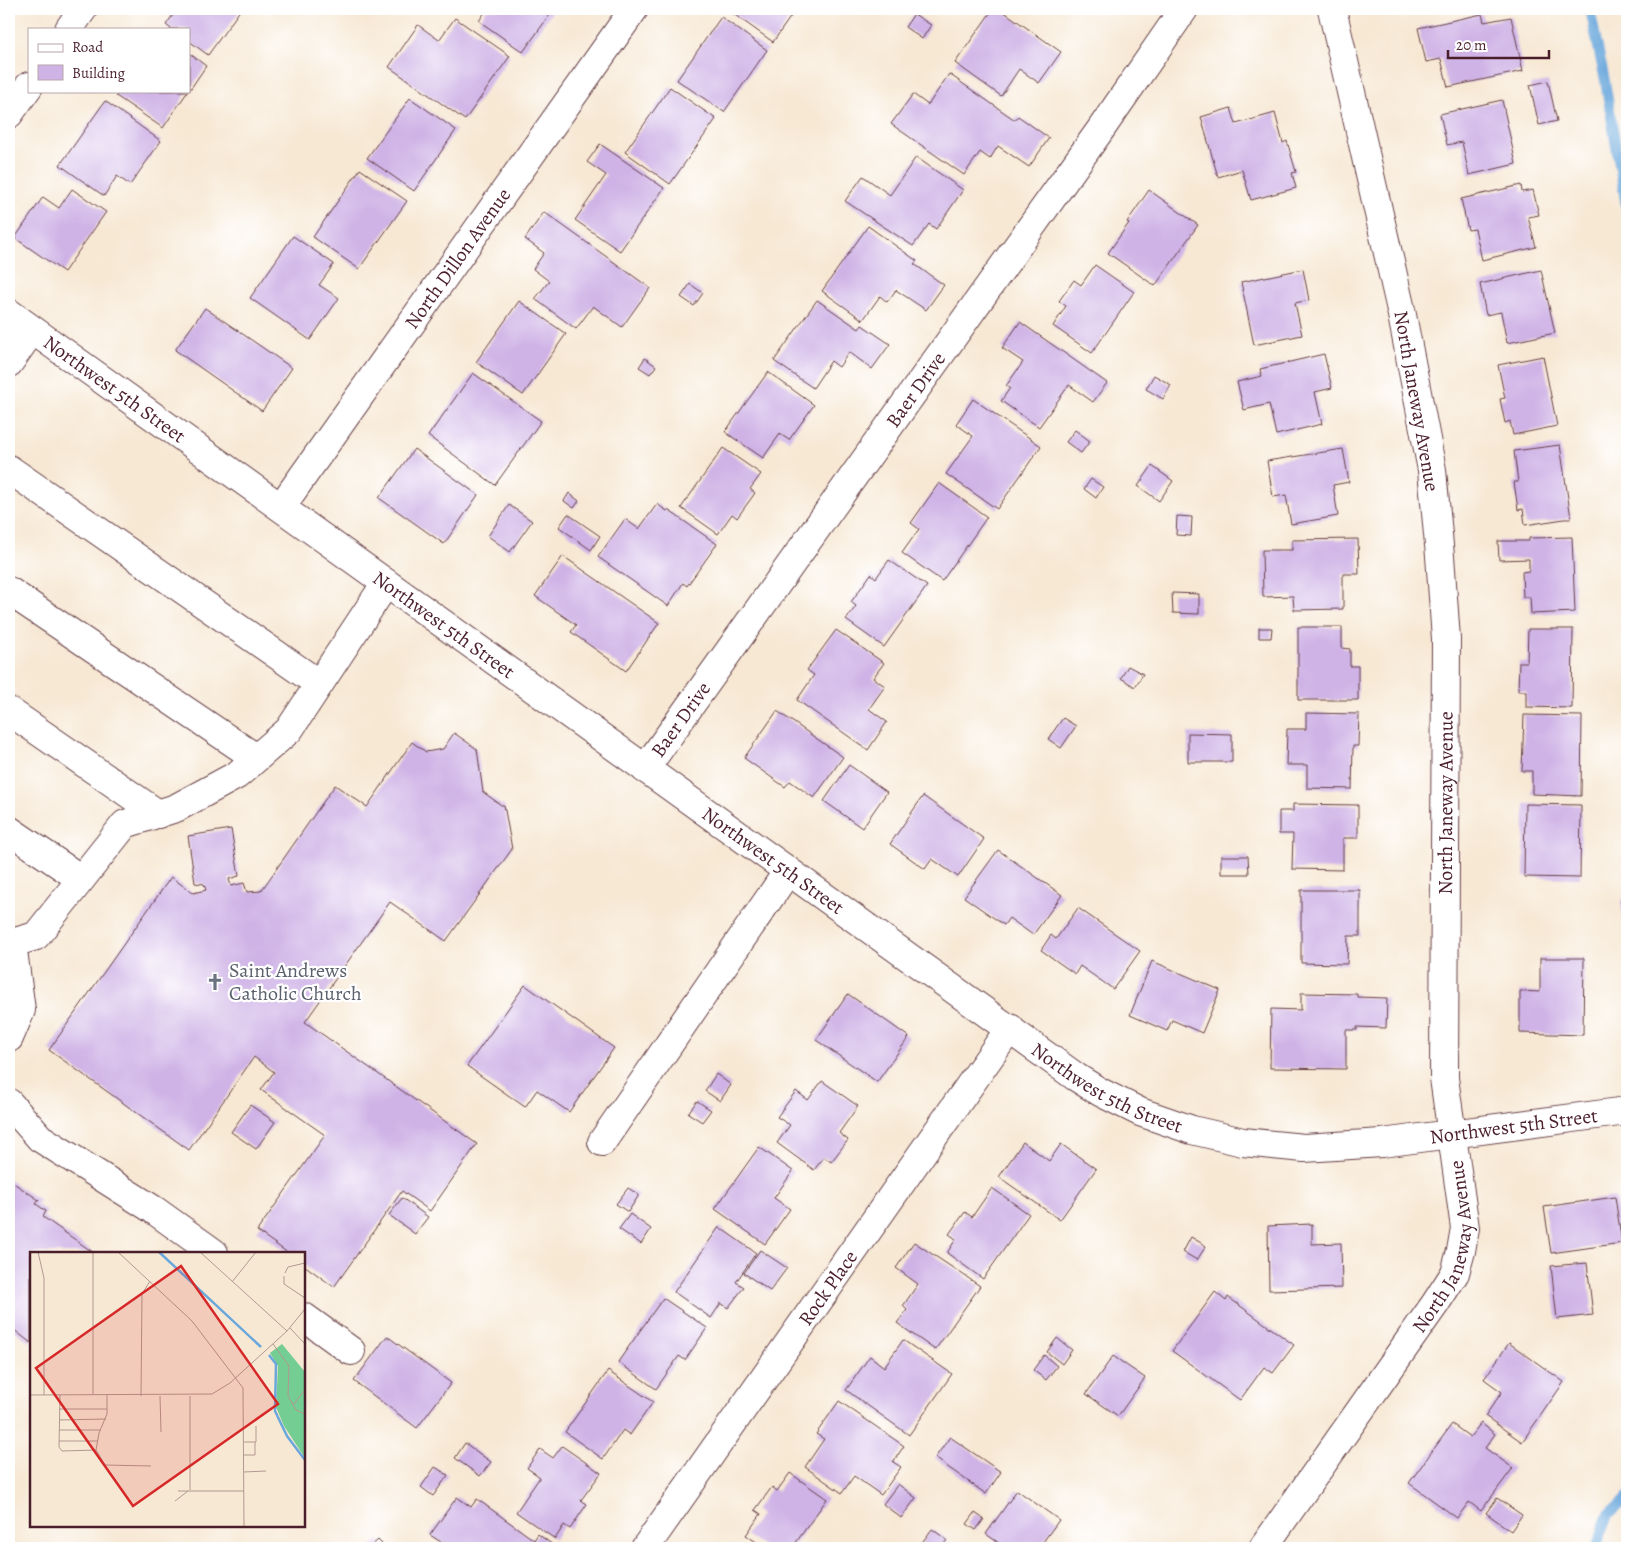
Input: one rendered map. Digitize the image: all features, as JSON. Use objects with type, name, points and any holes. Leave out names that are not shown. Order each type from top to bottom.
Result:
[{"type":"street","points":[[70,28],[83,9]]},
{"type":"street","name":"North Dillon Avenue","points":[[281,507],[634,9]]},
{"type":"street","name":"Baer Drive","points":[[645,769],[1101,129],[1184,9]]},
{"type":"street","name":"North Janeway Avenue","points":[[1263,1548],[1435,1304],[1454,1273],[1461,1251],[1465,1228],[1444,1078],[1446,639],[1432,470],[1401,310],[1332,9]]},
{"type":"street","points":[[9,114],[28,87]]},
{"type":"street","name":"Northwest 5th Street","points":[[9,313],[1076,1076],[1100,1092],[1140,1112],[1192,1130],[1243,1142],[1304,1148],[1382,1143],[1627,1111]]},
{"type":"street","points":[[9,362],[32,330]]},
{"type":"street","points":[[9,469],[319,684]]},
{"type":"street","points":[[9,1038],[21,1010],[10,942],[36,936],[125,824],[176,808],[237,774],[289,730],[386,583]]},
{"type":"street","points":[[9,591],[256,758]]},
{"type":"street","points":[[9,711],[158,814]]},
{"type":"street","points":[[9,830],[81,879]]},
{"type":"street","points":[[602,1142],[788,871]]},
{"type":"street","name":"Rock Place","points":[[645,1548],[1010,1028]]},
{"type":"street","points":[[9,1103],[40,1138],[154,1210],[213,1252]]},
{"type":"street","points":[[305,1318],[351,1351]]},
{"type":"building","points":[[177,9],[241,9],[208,55],[190,42],[190,28],[170,28],[166,25]]},
{"type":"building","points":[[487,9],[554,9],[523,52],[479,21]]},
{"type":"building","points":[[729,9],[796,9],[773,42]]},
{"type":"building","points":[[993,9],[1000,9],[1061,52],[1039,83],[1019,69],[1001,96],[955,63]]},
{"type":"building","points":[[914,14],[931,25],[922,39],[905,27]]},
{"type":"building","points":[[1482,14],[1484,22],[1511,17],[1523,71],[1448,87],[1441,59],[1426,62],[1418,28]]},
{"type":"building","points":[[721,17],[767,50],[724,112],[677,80]]},
{"type":"building","points":[[455,18],[510,56],[465,120],[389,67],[418,25],[439,40]]},
{"type":"building","points":[[190,54],[206,66],[190,90]]},
{"type":"building","points":[[949,74],[1015,120],[1018,116],[1049,138],[1029,167],[998,146],[990,159],[980,152],[964,175],[891,124],[913,94],[928,105]]},
{"type":"building","points":[[1548,81],[1557,121],[1539,125],[1530,85]]},
{"type":"building","points":[[670,87],[716,119],[670,184],[625,152]]},
{"type":"building","points":[[118,92],[187,92],[163,128],[116,96]]},
{"type":"building","points":[[410,98],[456,130],[414,191],[367,158]]},
{"type":"building","points":[[1502,100],[1516,164],[1469,175],[1462,142],[1447,145],[1440,114]]},
{"type":"building","points":[[105,101],[161,141],[130,185],[117,176],[104,196],[60,165]]},
{"type":"building","points":[[1231,108],[1236,124],[1275,113],[1283,143],[1287,141],[1296,172],[1292,173],[1296,188],[1251,200],[1242,170],[1218,177],[1201,117]]},
{"type":"building","points":[[600,144],[664,188],[620,251],[575,220],[606,175],[587,162]]},
{"type":"building","points":[[916,157],[963,190],[936,229],[929,224],[913,246],[845,201],[863,176],[890,195]]},
{"type":"building","points":[[360,169],[407,201],[359,269],[313,237]]},
{"type":"building","points":[[1521,185],[1522,192],[1533,190],[1539,215],[1528,217],[1536,247],[1482,260],[1475,229],[1468,230],[1461,199]]},
{"type":"building","points":[[72,189],[106,212],[64,272],[15,238],[43,197],[59,208]]},
{"type":"building","points":[[1149,190],[1198,225],[1155,286],[1108,253]]},
{"type":"building","points":[[544,212],[650,288],[622,327],[593,306],[576,329],[535,299],[549,281],[533,269],[544,253],[525,239]]},
{"type":"building","points":[[868,226],[917,261],[914,264],[944,285],[926,310],[896,290],[887,302],[880,296],[863,320],[822,291]]},
{"type":"building","points":[[293,236],[334,264],[319,285],[339,298],[310,340],[250,298]]},
{"type":"building","points":[[1095,265],[1134,292],[1092,353],[1053,326],[1066,306],[1059,301],[1074,280],[1081,285]]},
{"type":"building","points":[[1303,269],[1309,300],[1295,303],[1302,335],[1254,345],[1241,282]]},
{"type":"building","points":[[1541,270],[1555,333],[1507,343],[1501,312],[1486,315],[1480,284]]},
{"type":"building","points":[[690,284],[703,293],[694,306],[681,297]]},
{"type":"building","points":[[817,300],[859,329],[862,325],[890,344],[872,369],[849,352],[839,367],[831,361],[813,388],[774,361]]},
{"type":"building","points":[[519,301],[566,334],[523,395],[476,362]]},
{"type":"building","points":[[205,308],[292,368],[262,411],[175,350]]},
{"type":"building","points":[[1020,322],[1107,383],[1093,402],[1069,385],[1039,427],[1001,401],[1010,388],[1006,386],[1023,362],[1002,348]]},
{"type":"building","points":[[1324,354],[1332,388],[1315,392],[1322,424],[1276,435],[1269,404],[1244,410],[1237,382],[1262,376],[1260,369]]},
{"type":"building","points":[[1543,356],[1557,426],[1513,435],[1510,421],[1505,423],[1500,399],[1505,398],[1498,365]]},
{"type":"building","points":[[645,358],[656,366],[650,374],[639,367]]},
{"type":"building","points":[[768,372],[814,405],[789,440],[780,434],[763,458],[725,432]]},
{"type":"building","points":[[473,373],[541,421],[495,485],[428,436]]},
{"type":"building","points":[[1154,375],[1171,385],[1163,399],[1146,389]]},
{"type":"building","points":[[973,399],[1041,446],[997,509],[946,474],[973,436],[956,424]]},
{"type":"building","points":[[1075,430],[1090,441],[1081,453],[1066,442]]},
{"type":"building","points":[[1560,445],[1571,518],[1525,525],[1523,509],[1518,510],[1514,482],[1518,482],[1514,451]]},
{"type":"building","points":[[723,448],[761,474],[750,489],[755,493],[737,518],[732,514],[718,534],[681,508]]},
{"type":"building","points":[[414,449],[478,495],[444,544],[379,498]]},
{"type":"building","points":[[1343,449],[1349,482],[1333,485],[1338,516],[1291,524],[1286,495],[1273,497],[1267,461]]},
{"type":"building","points":[[1152,466],[1173,481],[1159,501],[1138,486]]},
{"type":"building","points":[[1091,479],[1103,487],[1096,498],[1084,489]]},
{"type":"building","points":[[939,483],[987,517],[942,581],[902,553],[919,529],[911,523]]},
{"type":"building","points":[[569,493],[579,501],[574,508],[564,501]]},
{"type":"building","points":[[657,504],[717,544],[687,586],[683,583],[668,606],[598,557],[625,519],[639,529]]},
{"type":"building","points":[[509,505],[532,521],[510,552],[488,536]]},
{"type":"building","points":[[568,514],[600,536],[591,550],[559,527]]},
{"type":"building","points":[[1177,516],[1192,517],[1191,536],[1176,535]]},
{"type":"building","points":[[1572,537],[1575,612],[1531,614],[1530,597],[1523,597],[1522,572],[1529,571],[1529,559],[1499,560],[1498,541],[1529,541],[1529,538]]},
{"type":"building","points":[[1358,539],[1359,574],[1343,574],[1343,609],[1294,610],[1293,596],[1263,597],[1262,550],[1292,550],[1292,540]]},
{"type":"building","points":[[563,556],[659,623],[626,671],[571,632],[576,625],[535,596]]},
{"type":"building","points":[[889,560],[927,586],[884,647],[846,620],[856,606],[851,602],[871,574],[876,578]]},
{"type":"building","points":[[1172,593],[1199,594],[1199,614],[1173,613]]},
{"type":"building","points":[[1298,627],[1342,627],[1342,648],[1350,649],[1350,666],[1358,666],[1358,700],[1298,700]]},
{"type":"building","points":[[1259,628],[1272,628],[1271,638],[1259,638]]},
{"type":"building","points":[[1528,629],[1573,629],[1572,708],[1526,707],[1526,691],[1518,691],[1519,662],[1527,662]]},
{"type":"building","points":[[836,630],[884,663],[873,678],[885,686],[869,709],[887,722],[868,750],[797,700],[814,675],[807,670]]},
{"type":"building","points":[[1128,666],[1143,674],[1135,687],[1121,678]]},
{"type":"building","points":[[777,711],[843,757],[814,798],[790,781],[785,787],[744,758]]},
{"type":"building","points":[[1306,713],[1359,714],[1358,746],[1353,746],[1352,789],[1307,788],[1307,765],[1286,765],[1287,729],[1306,729]]},
{"type":"building","points":[[1524,715],[1582,716],[1581,796],[1532,794],[1532,771],[1522,771]]},
{"type":"building","points":[[1063,718],[1076,726],[1061,748],[1048,739]]},
{"type":"building","name":"Saint Andrews Catholic Church","points":[[454,733],[477,749],[483,792],[501,805],[504,805],[512,849],[446,941],[390,902],[305,1022],[477,1144],[430,1211],[402,1191],[334,1287],[305,1266],[305,1252],[287,1252],[257,1231],[325,1135],[261,1090],[274,1072],[254,1057],[189,1150],[49,1050],[171,877],[193,893],[206,890],[204,884],[195,883],[188,836],[231,829],[239,876],[229,879],[231,886],[244,883],[247,892],[261,891],[335,785],[367,807],[412,742],[426,752],[443,749]]},
{"type":"building","points":[[1188,733],[1232,734],[1232,762],[1188,762]]},
{"type":"building","points":[[849,765],[887,792],[862,828],[824,801]]},
{"type":"building","points":[[923,796],[984,839],[958,877],[932,859],[925,869],[890,844]]},
{"type":"building","points":[[1293,804],[1358,805],[1358,838],[1343,838],[1343,870],[1292,869],[1293,834],[1279,834],[1279,811],[1293,811]]},
{"type":"building","points":[[1525,804],[1581,805],[1580,878],[1524,877]]},
{"type":"building","points":[[998,850],[1062,895],[1033,935],[1009,918],[1004,925],[964,897]]},
{"type":"building","points":[[1221,856],[1248,856],[1249,874],[1221,874]]},
{"type":"building","points":[[1301,890],[1360,890],[1360,936],[1348,936],[1347,964],[1301,963]]},
{"type":"building","points":[[1627,900],[1627,914],[1623,915],[1621,901]]},
{"type":"building","points":[[1078,908],[1140,951],[1113,989],[1080,966],[1075,974],[1041,950],[1051,935],[1056,939]]},
{"type":"building","points":[[1540,958],[1584,958],[1583,1035],[1520,1033],[1520,991],[1540,992]]},
{"type":"building","points":[[1152,961],[1220,990],[1202,1033],[1172,1020],[1167,1031],[1130,1015]]},
{"type":"building","points":[[525,985],[614,1048],[569,1112],[537,1090],[525,1107],[467,1066]]},
{"type":"building","points":[[1301,993],[1357,994],[1357,997],[1387,998],[1386,1028],[1357,1027],[1357,1030],[1346,1030],[1346,1069],[1270,1068],[1271,1009],[1301,1010]]},
{"type":"building","points":[[848,994],[909,1037],[877,1082],[816,1040]]},
{"type":"building","points":[[716,1074],[731,1085],[720,1101],[705,1091]]},
{"type":"building","points":[[822,1081],[858,1106],[839,1133],[848,1140],[831,1162],[824,1157],[814,1170],[777,1143],[790,1125],[777,1117],[796,1091],[808,1100]]},
{"type":"building","points":[[697,1101],[711,1110],[702,1122],[688,1113]]},
{"type":"building","points":[[250,1105],[275,1122],[256,1149],[231,1132]]},
{"type":"building","points":[[1023,1142],[1049,1161],[1061,1144],[1096,1169],[1060,1220],[999,1177]]},
{"type":"building","points":[[759,1147],[793,1171],[774,1198],[790,1209],[765,1244],[715,1209]]},
{"type":"building","points":[[9,1180],[39,1200],[36,1204],[46,1211],[43,1217],[93,1252],[30,1252],[30,1342],[9,1326]]},
{"type":"building","points":[[628,1188],[639,1195],[628,1212],[616,1204]]},
{"type":"building","points":[[992,1188],[1029,1214],[983,1279],[947,1253],[956,1239],[949,1234],[965,1212],[972,1217]]},
{"type":"building","points":[[1615,1197],[1622,1243],[1551,1253],[1544,1207]]},
{"type":"building","points":[[402,1198],[428,1217],[415,1234],[389,1215]]},
{"type":"building","points":[[630,1214],[651,1229],[641,1244],[619,1229]]},
{"type":"building","points":[[1312,1224],[1312,1244],[1341,1243],[1342,1288],[1269,1290],[1268,1226]]},
{"type":"building","points":[[719,1227],[756,1253],[736,1282],[744,1287],[728,1308],[721,1303],[711,1318],[674,1292]]},
{"type":"building","points":[[1191,1237],[1206,1246],[1197,1260],[1183,1252]]},
{"type":"building","points":[[914,1242],[980,1286],[935,1350],[897,1323],[907,1310],[903,1306],[918,1284],[896,1268]]},
{"type":"building","points":[[760,1250],[787,1268],[770,1291],[744,1273]]},
{"type":"building","points":[[1587,1263],[1593,1315],[1557,1319],[1551,1266]]},
{"type":"building","points":[[1215,1292],[1226,1301],[1228,1297],[1294,1345],[1273,1373],[1264,1367],[1240,1400],[1172,1351]]},
{"type":"building","points":[[663,1298],[707,1328],[685,1360],[679,1356],[656,1389],[618,1362]]},
{"type":"building","points":[[387,1336],[451,1383],[417,1428],[354,1381]]},
{"type":"building","points":[[1057,1338],[1072,1350],[1062,1364],[1047,1352]]},
{"type":"building","points":[[903,1340],[952,1374],[909,1435],[846,1390],[870,1356],[884,1367]]},
{"type":"building","points":[[1509,1343],[1564,1382],[1522,1442],[1485,1416],[1502,1392],[1484,1379]]},
{"type":"building","points":[[1044,1355],[1057,1366],[1046,1380],[1033,1370]]},
{"type":"building","points":[[1113,1356],[1145,1378],[1118,1416],[1086,1394]]},
{"type":"building","points":[[608,1371],[653,1402],[630,1435],[623,1430],[603,1459],[565,1432]]},
{"type":"building","points":[[839,1401],[904,1446],[893,1462],[901,1467],[881,1495],[854,1476],[842,1493],[805,1467],[824,1439],[816,1434]]},
{"type":"building","points":[[1481,1423],[1495,1434],[1485,1448],[1513,1468],[1481,1511],[1469,1502],[1457,1518],[1409,1483],[1452,1424],[1470,1437]]},
{"type":"building","points":[[950,1437],[1001,1472],[986,1494],[935,1458]]},
{"type":"building","points":[[465,1443],[491,1462],[480,1476],[455,1458]]},
{"type":"building","points":[[562,1446],[601,1473],[581,1500],[587,1504],[570,1529],[564,1525],[555,1539],[516,1512],[540,1477],[527,1468],[540,1449],[553,1458]]},
{"type":"building","points":[[435,1467],[448,1475],[433,1496],[421,1487]]},
{"type":"building","points":[[790,1473],[827,1499],[792,1548],[765,1548],[746,1535],[761,1514],[755,1510],[772,1487],[777,1491]]},
{"type":"building","points":[[898,1484],[916,1498],[901,1518],[883,1504]]},
{"type":"building","points":[[1017,1490],[1059,1520],[1043,1542],[1051,1548],[1006,1548],[986,1534]]},
{"type":"building","points":[[457,1497],[471,1507],[477,1499],[534,1540],[538,1534],[557,1548],[441,1548],[444,1544],[430,1535]]},
{"type":"building","points":[[1497,1498],[1522,1515],[1511,1531],[1486,1513]]},
{"type":"building","points":[[975,1513],[984,1519],[976,1530],[967,1524]]},
{"type":"building","points":[[932,1529],[947,1540],[941,1548],[918,1548]]},
{"type":"building","points":[[378,1540],[386,1548],[369,1548]]},
{"type":"waterway","points":[[1590,9],[1605,81],[1627,212]]},
{"type":"waterway","points":[[1596,1548],[1609,1514],[1627,1498]]},
{"type":"place","name":"Saint Andrews Catholic Church","points":[[215,982]]}]
